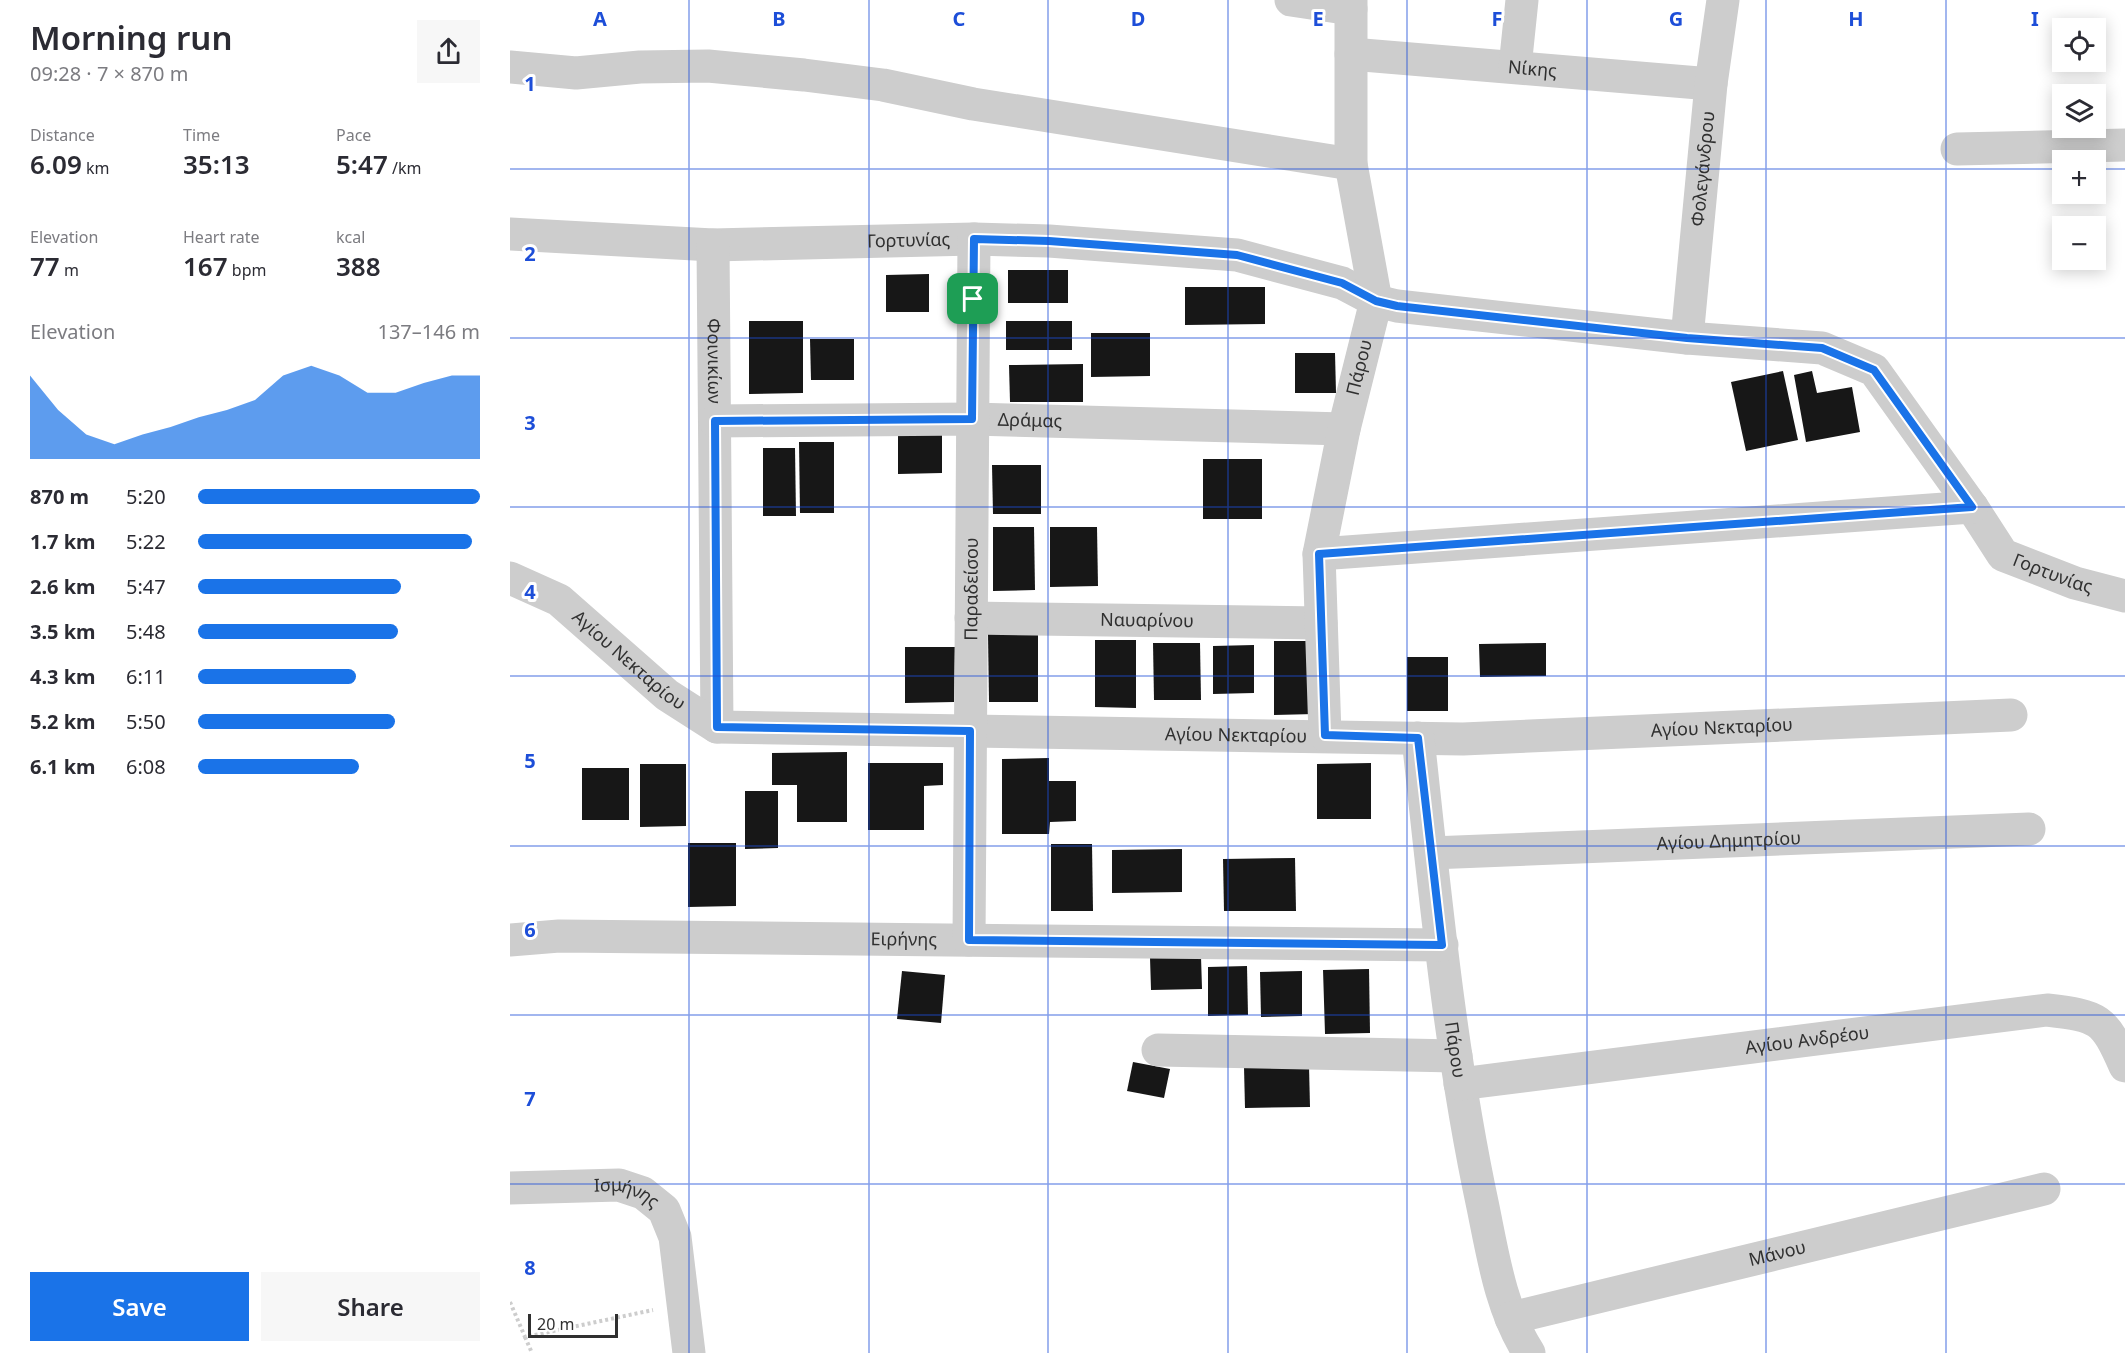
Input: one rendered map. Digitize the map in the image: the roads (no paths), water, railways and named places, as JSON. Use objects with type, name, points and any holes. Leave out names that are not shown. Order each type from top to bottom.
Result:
[{"type":"street","points":[[1291,0],[1351,5]]},
{"type":"street","points":[[1515,67],[1522,0]]},
{"type":"street","name":"Φολεγάνδρου","points":[[1687,338],[1711,84],[1723,0]]},
{"type":"street","name":"Πάρου","points":[[1325,735],[1319,554],[1344,429],[1376,301],[1351,164],[1351,5]]},
{"type":"street","name":"Νίκης","points":[[1351,54],[1711,84]]},
{"type":"street","points":[[510,67],[576,73],[640,67],[708,66],[804,75],[884,85],[973,104],[1351,164]]},
{"type":"street","points":[[1957,149],[2125,145]]},
{"type":"street","name":"Γορτυνίας","points":[[510,234],[713,245],[974,239],[1049,241],[1237,255],[1342,283],[1376,301],[1397,306],[1687,338],[1822,348],[1874,370],[1972,507],[2003,555],[2075,584],[2125,596]]},
{"type":"street","name":"Παραδείσου","points":[[969,940],[974,239]]},
{"type":"street","name":"Φοινικίων","points":[[713,245],[717,727]]},
{"type":"street","name":"Δράμας","points":[[715,421],[972,419],[1344,429]]},
{"type":"street","points":[[1319,554],[1972,507]]},
{"type":"street","name":"Αγίου Νεκταρίου","points":[[510,578],[559,600],[667,694],[717,727],[1475,738],[2011,715]]},
{"type":"street","name":"Ναυαρίνου","points":[[971,618],[1321,623]]},
{"type":"street","name":"Πάρου","points":[[1418,738],[1458,1070],[1494,1258],[1511,1318],[1529,1353]]},
{"type":"street","name":"Αγίου Δημητρίου","points":[[1431,854],[2028,830]]},
{"type":"street","name":"Ειρήνης","points":[[510,940],[559,936],[1442,945]]},
{"type":"street","name":"Αγίου Ανδρέου","points":[[1158,1050],[1458,1070],[2047,1010],[2084,1014],[2110,1032],[2125,1066]]},
{"type":"street","name":"Ισμήνης","points":[[510,1188],[619,1185],[644,1193],[664,1210],[675,1237],[689,1353]]},
{"type":"street","name":"Μάνου","points":[[1511,1318],[2044,1190]]}]
